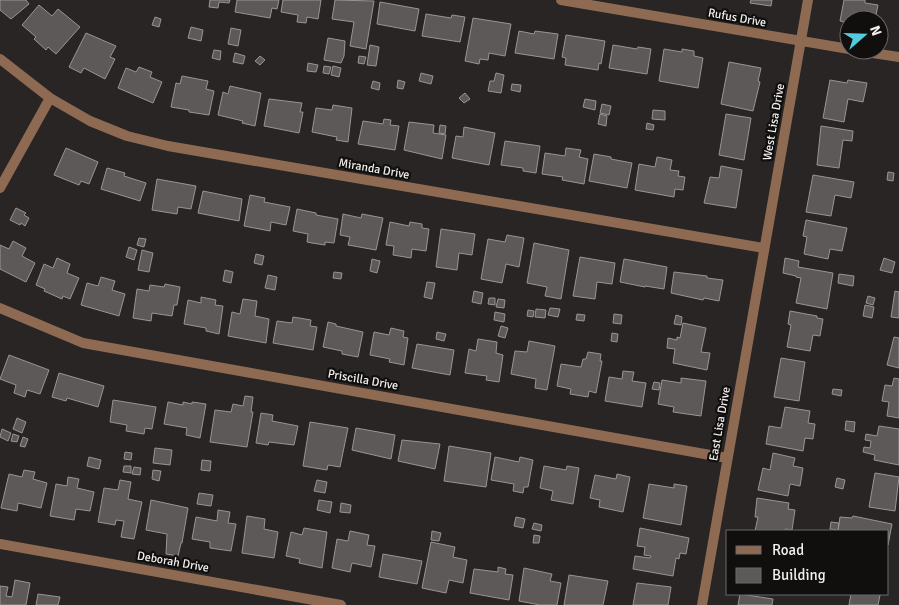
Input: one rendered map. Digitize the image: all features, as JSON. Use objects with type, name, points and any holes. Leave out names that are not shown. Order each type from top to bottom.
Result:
[{"type":"street","name":"Rufus Drive","points":[[561,0],[839,48]]},
{"type":"street","name":"West Lisa Drive","points":[[764,248],[808,0]]},
{"type":"street","name":"Miranda Drive","points":[[0,59],[50,98],[90,121],[120,133],[168,146],[764,248]]},
{"type":"street","points":[[0,188],[50,98]]},
{"type":"street","name":"East Lisa Drive","points":[[702,605],[764,248]]},
{"type":"street","name":"Priscilla Drive","points":[[0,308],[83,343],[727,458]]},
{"type":"street","name":"Deborah Drive","points":[[0,544],[341,605]]},
{"type":"building","points":[[0,0],[26,0],[29,4],[11,19],[0,10]]},
{"type":"building","points":[[210,0],[230,0],[229,3],[219,2],[218,8],[209,7]]},
{"type":"building","points":[[237,0],[279,0],[277,9],[272,8],[270,18],[235,12]]},
{"type":"building","points":[[283,0],[321,0],[318,19],[307,17],[306,23],[297,22],[298,15],[281,12]]},
{"type":"building","points":[[335,0],[374,1],[366,49],[350,46],[354,22],[332,19]]},
{"type":"building","points":[[751,0],[772,0],[771,6],[750,3]]},
{"type":"building","points":[[844,0],[865,0],[865,3],[878,5],[877,10],[842,10]]},
{"type":"building","points":[[380,2],[419,9],[415,31],[377,24]]},
{"type":"building","points":[[39,5],[52,16],[58,9],[80,27],[56,54],[48,47],[46,50],[34,39],[36,37],[22,25]]},
{"type":"building","points":[[426,14],[451,18],[452,15],[465,17],[460,42],[422,36]]},
{"type":"building","points":[[155,17],[161,19],[159,27],[152,25]]},
{"type":"building","points":[[473,18],[511,24],[505,56],[489,53],[488,60],[480,59],[479,64],[465,61]]},
{"type":"building","points":[[191,27],[203,30],[201,41],[188,38]]},
{"type":"building","points":[[231,28],[241,30],[238,46],[228,44]]},
{"type":"building","points":[[519,31],[534,34],[535,31],[558,34],[554,59],[515,53]]},
{"type":"building","points":[[86,33],[116,46],[110,57],[115,59],[105,79],[84,68],[81,73],[69,67]]},
{"type":"building","points":[[566,35],[605,41],[601,64],[599,63],[598,70],[565,65],[566,58],[562,57]]},
{"type":"building","points":[[328,38],[345,41],[344,56],[341,63],[324,60]]},
{"type":"building","points":[[370,45],[379,47],[376,66],[367,65]]},
{"type":"building","points":[[613,45],[651,49],[647,74],[609,68]]},
{"type":"building","points":[[664,49],[682,52],[682,49],[694,51],[694,56],[703,58],[698,88],[659,81]]},
{"type":"building","points":[[214,50],[221,51],[220,60],[212,58]]},
{"type":"building","points":[[235,53],[245,56],[243,64],[233,62]]},
{"type":"building","points":[[260,56],[265,60],[260,65],[255,61]]},
{"type":"building","points":[[359,56],[366,57],[364,64],[358,63]]},
{"type":"building","points":[[729,62],[761,68],[758,81],[760,82],[753,111],[721,104]]},
{"type":"building","points":[[308,63],[318,65],[316,72],[307,71]]},
{"type":"building","points":[[324,66],[331,67],[329,74],[323,73]]},
{"type":"building","points":[[333,66],[341,68],[339,77],[331,75]]},
{"type":"building","points":[[139,67],[152,72],[150,77],[162,82],[153,103],[118,88],[126,68],[136,72]]},
{"type":"building","points":[[421,73],[433,76],[431,84],[419,81]]},
{"type":"building","points":[[496,73],[504,75],[501,93],[488,91],[490,81],[494,81]]},
{"type":"building","points":[[182,76],[208,81],[206,89],[214,91],[209,115],[171,107],[176,83],[180,84]]},
{"type":"building","points":[[398,80],[405,82],[403,89],[397,88]]},
{"type":"building","points":[[830,80],[847,83],[848,80],[867,83],[863,102],[848,99],[844,122],[823,118]]},
{"type":"building","points":[[373,81],[380,83],[379,90],[371,88]]},
{"type":"building","points":[[512,84],[521,85],[520,92],[511,90]]},
{"type":"building","points":[[230,86],[261,93],[255,126],[218,115],[223,92],[228,94]]},
{"type":"building","points":[[465,93],[470,99],[464,103],[459,98]]},
{"type":"building","points":[[269,99],[302,103],[300,112],[303,112],[299,133],[264,126]]},
{"type":"building","points":[[585,99],[596,101],[595,110],[583,107]]},
{"type":"building","points":[[602,104],[611,106],[609,115],[600,113]]},
{"type":"building","points":[[333,105],[352,108],[348,142],[336,140],[337,137],[312,132],[316,108],[332,110]]},
{"type":"building","points":[[653,110],[665,111],[665,120],[652,119]]},
{"type":"building","points":[[600,114],[607,116],[606,126],[598,124]]},
{"type":"building","points":[[726,114],[751,118],[744,160],[719,155]]},
{"type":"building","points":[[384,119],[391,120],[390,125],[399,126],[395,150],[358,144],[363,121],[383,124]]},
{"type":"building","points":[[409,122],[434,125],[433,133],[446,135],[442,159],[404,150]]},
{"type":"building","points":[[647,123],[654,125],[653,130],[646,129]]},
{"type":"building","points":[[440,125],[446,126],[445,134],[439,133]]},
{"type":"building","points":[[821,126],[853,131],[852,141],[843,140],[839,168],[817,165]]},
{"type":"building","points":[[464,127],[495,133],[489,165],[452,158],[456,136],[463,137]]},
{"type":"building","points":[[505,141],[540,146],[536,173],[523,171],[523,168],[501,165]]},
{"type":"building","points":[[66,148],[98,162],[89,184],[81,181],[79,185],[54,175]]},
{"type":"building","points":[[566,148],[581,150],[579,157],[588,159],[584,184],[562,180],[563,177],[542,174],[545,153],[565,156]]},
{"type":"building","points":[[594,154],[632,163],[627,188],[589,181]]},
{"type":"building","points":[[657,157],[672,160],[670,170],[679,171],[678,176],[685,177],[683,190],[675,189],[674,197],[635,190],[639,164],[655,167]]},
{"type":"building","points":[[721,166],[742,170],[736,208],[704,203],[710,177],[719,178]]},
{"type":"building","points":[[107,168],[125,173],[124,176],[146,183],[140,201],[101,189]]},
{"type":"building","points":[[888,172],[894,173],[893,181],[887,180]]},
{"type":"building","points":[[813,175],[854,182],[851,198],[835,195],[831,216],[806,212]]},
{"type":"building","points":[[157,179],[196,186],[191,209],[178,207],[177,214],[152,210]]},
{"type":"building","points":[[203,191],[242,199],[239,221],[198,213]]},
{"type":"building","points":[[250,195],[265,198],[264,202],[290,207],[286,225],[271,222],[270,231],[244,226]]},
{"type":"building","points":[[16,208],[26,213],[24,215],[29,218],[25,226],[10,220]]},
{"type":"building","points":[[297,209],[338,219],[334,243],[325,242],[325,245],[307,242],[308,234],[293,231]]},
{"type":"building","points":[[343,214],[361,218],[362,214],[383,218],[376,250],[348,245],[350,237],[340,235]]},
{"type":"building","points":[[806,220],[847,228],[842,251],[830,249],[828,259],[804,254],[807,237],[803,236]]},
{"type":"building","points":[[390,222],[409,226],[410,222],[422,224],[422,228],[429,229],[426,251],[412,249],[411,258],[393,255],[394,246],[386,245]]},
{"type":"building","points":[[441,229],[475,234],[472,255],[459,253],[457,270],[436,267]]},
{"type":"building","points":[[507,235],[524,238],[519,267],[506,264],[502,283],[481,279],[488,239],[505,242]]},
{"type":"building","points":[[139,238],[146,239],[144,247],[137,245]]},
{"type":"building","points":[[13,241],[26,248],[22,256],[35,263],[26,282],[0,269],[0,245],[9,249]]},
{"type":"building","points":[[534,243],[569,250],[561,299],[545,296],[547,287],[527,283]]},
{"type":"building","points":[[129,247],[137,250],[134,260],[126,257]]},
{"type":"building","points":[[142,250],[153,253],[149,272],[138,270]]},
{"type":"building","points":[[256,254],[264,256],[262,265],[254,263]]},
{"type":"building","points":[[580,257],[615,263],[612,284],[597,282],[595,299],[573,296]]},
{"type":"building","points":[[57,258],[70,264],[67,273],[79,278],[70,299],[63,296],[62,299],[36,285],[44,264],[53,268]]},
{"type":"building","points":[[785,258],[799,261],[798,267],[833,273],[827,309],[796,303],[801,278],[783,273]]},
{"type":"building","points":[[884,258],[895,262],[892,273],[880,270]]},
{"type":"building","points":[[372,259],[380,261],[377,273],[370,271]]},
{"type":"building","points":[[624,259],[667,267],[664,289],[620,282]]},
{"type":"building","points":[[225,270],[233,272],[231,283],[223,281]]},
{"type":"building","points":[[334,272],[342,273],[341,279],[333,278]]},
{"type":"building","points":[[674,272],[723,280],[719,301],[704,298],[703,300],[671,293]]},
{"type":"building","points":[[839,274],[854,276],[853,286],[838,283]]},
{"type":"building","points":[[268,275],[277,277],[275,290],[265,288]]},
{"type":"building","points":[[101,277],[115,281],[112,290],[125,294],[119,316],[81,305],[87,283],[98,286]]},
{"type":"building","points":[[427,282],[435,283],[432,299],[424,297]]},
{"type":"building","points":[[165,284],[180,287],[177,305],[174,305],[172,316],[152,313],[151,321],[133,318],[137,289],[149,291],[150,285],[164,287]]},
{"type":"building","points":[[474,291],[483,293],[481,304],[472,302]]},
{"type":"building","points":[[895,291],[899,292],[899,318],[891,317]]},
{"type":"building","points":[[868,296],[875,298],[873,305],[866,303]]},
{"type":"building","points":[[201,297],[216,300],[215,305],[223,306],[219,334],[206,331],[206,328],[184,324],[188,300],[201,303]]},
{"type":"building","points":[[489,298],[495,298],[495,305],[488,304]]},
{"type":"building","points":[[243,299],[257,301],[255,316],[269,319],[266,343],[228,336],[232,312],[240,314]]},
{"type":"building","points":[[498,299],[505,300],[504,308],[496,307]]},
{"type":"building","points":[[865,305],[874,307],[872,318],[863,316]]},
{"type":"building","points":[[550,308],[560,309],[558,317],[548,315]]},
{"type":"building","points":[[536,309],[546,310],[545,318],[535,317]]},
{"type":"building","points":[[528,310],[534,311],[533,317],[527,316]]},
{"type":"building","points":[[790,311],[817,316],[817,318],[823,319],[820,336],[813,335],[810,351],[787,347],[791,325],[788,324]]},
{"type":"building","points":[[495,312],[505,314],[504,322],[494,320]]},
{"type":"building","points":[[577,314],[585,315],[584,321],[576,320]]},
{"type":"building","points":[[614,314],[622,315],[621,324],[613,323]]},
{"type":"building","points":[[676,315],[682,317],[681,325],[674,324]]},
{"type":"building","points":[[293,317],[311,320],[310,326],[317,327],[313,350],[273,343],[277,321],[292,323]]},
{"type":"building","points":[[328,322],[336,324],[336,326],[363,332],[358,357],[342,354],[342,351],[323,347]]},
{"type":"building","points":[[683,323],[706,328],[701,352],[710,353],[707,370],[673,363],[675,349],[667,348],[668,338],[677,340],[677,337],[680,338]]},
{"type":"building","points":[[501,326],[508,328],[505,338],[498,336]]},
{"type":"building","points":[[391,328],[404,331],[403,337],[408,338],[404,365],[389,362],[390,359],[370,355],[374,332],[389,335]]},
{"type":"building","points":[[437,332],[446,334],[444,341],[436,339]]},
{"type":"building","points":[[612,333],[618,334],[617,342],[611,341]]},
{"type":"building","points":[[894,337],[899,338],[899,368],[887,365]]},
{"type":"building","points":[[478,339],[497,342],[496,353],[503,355],[499,382],[486,380],[487,376],[465,373],[469,349],[476,351]]},
{"type":"building","points":[[529,341],[555,346],[547,390],[535,388],[536,379],[511,374],[515,351],[527,352]]},
{"type":"building","points":[[417,344],[454,350],[450,375],[412,368]]},
{"type":"building","points":[[588,352],[601,354],[600,361],[602,361],[596,393],[589,391],[588,397],[570,394],[571,389],[557,386],[561,364],[581,367],[583,359],[586,359]]},
{"type":"building","points":[[9,355],[49,370],[40,394],[27,390],[25,397],[14,393],[16,385],[0,379]]},
{"type":"building","points":[[781,358],[805,362],[799,401],[774,397]]},
{"type":"building","points":[[623,371],[634,372],[632,381],[646,383],[642,407],[605,401],[609,377],[622,379]]},
{"type":"building","points":[[59,373],[104,386],[98,407],[67,398],[66,401],[52,397]]},
{"type":"building","points":[[681,378],[706,381],[701,416],[673,412],[674,407],[658,404],[662,380],[681,383]]},
{"type":"building","points":[[894,378],[899,379],[899,418],[887,416],[889,402],[882,401],[885,385],[892,386]]},
{"type":"building","points":[[654,382],[660,383],[659,390],[652,389]]},
{"type":"building","points":[[833,389],[842,390],[841,396],[832,394]]},
{"type":"building","points":[[245,396],[253,397],[251,412],[253,412],[247,447],[210,442],[215,410],[231,412],[233,404],[243,406]]},
{"type":"building","points":[[113,400],[156,407],[152,429],[145,428],[144,434],[126,431],[127,425],[110,422]]},
{"type":"building","points":[[168,402],[183,405],[183,402],[206,404],[200,438],[186,435],[187,428],[164,424]]},
{"type":"building","points":[[785,407],[810,411],[808,423],[815,424],[813,439],[805,438],[803,451],[766,444],[769,426],[781,428]]},
{"type":"building","points":[[261,413],[273,415],[272,421],[298,426],[294,445],[269,442],[268,445],[256,443]]},
{"type":"building","points":[[17,418],[26,422],[22,433],[13,429]]},
{"type":"building","points":[[846,421],[855,422],[854,432],[845,430]]},
{"type":"building","points":[[310,422],[348,428],[340,467],[328,465],[327,470],[303,466]]},
{"type":"building","points":[[879,426],[899,429],[899,465],[874,460],[875,455],[863,452],[864,447],[870,448],[871,441],[865,440],[866,434],[877,436]]},
{"type":"building","points":[[356,428],[395,435],[391,459],[352,450]]},
{"type":"building","points":[[2,429],[11,433],[8,441],[0,437]]},
{"type":"building","points":[[13,434],[19,436],[17,442],[11,441]]},
{"type":"building","points":[[23,437],[28,439],[25,447],[20,446]]},
{"type":"building","points":[[402,440],[440,444],[435,469],[398,461]]},
{"type":"building","points":[[449,446],[491,453],[486,487],[444,481]]},
{"type":"building","points":[[155,448],[172,450],[170,465],[153,463]]},
{"type":"building","points":[[125,452],[132,453],[131,460],[124,459]]},
{"type":"building","points":[[773,453],[795,458],[793,466],[803,468],[800,486],[790,484],[788,496],[758,490],[763,468],[770,470]]},
{"type":"building","points":[[89,457],[101,460],[99,469],[87,466]]},
{"type":"building","points":[[495,457],[519,462],[520,457],[533,460],[528,487],[524,487],[523,493],[513,491],[514,484],[491,480]]},
{"type":"building","points":[[202,460],[211,461],[210,471],[201,470]]},
{"type":"building","points":[[124,466],[131,466],[131,473],[123,472]]},
{"type":"building","points":[[544,466],[566,470],[567,466],[579,468],[573,504],[551,500],[553,491],[540,488]]},
{"type":"building","points":[[134,467],[141,468],[140,475],[132,474]]},
{"type":"building","points":[[24,470],[35,472],[33,479],[47,483],[41,508],[18,503],[17,511],[1,508],[9,474],[22,477]]},
{"type":"building","points":[[153,470],[161,471],[159,481],[152,479]]},
{"type":"building","points":[[875,473],[899,477],[895,511],[869,507]]},
{"type":"building","points":[[617,474],[630,477],[623,512],[599,507],[600,500],[590,498],[595,475],[616,479]]},
{"type":"building","points":[[68,477],[79,479],[77,488],[94,492],[90,511],[76,509],[74,520],[50,516],[56,484],[67,486]]},
{"type":"building","points":[[837,478],[845,480],[843,489],[835,487]]},
{"type":"building","points":[[120,480],[131,482],[128,499],[142,502],[134,539],[121,537],[124,521],[116,520],[115,525],[98,522],[104,488],[118,490]]},
{"type":"building","points":[[317,480],[327,482],[325,493],[314,491]]},
{"type":"building","points":[[649,484],[674,488],[674,484],[687,486],[681,525],[643,518]]},
{"type":"building","points":[[199,493],[213,495],[211,506],[197,504]]},
{"type":"building","points":[[757,498],[789,503],[788,509],[795,510],[792,530],[755,530],[758,517],[755,517]]},
{"type":"building","points":[[151,500],[188,508],[178,556],[166,554],[167,534],[146,530]]},
{"type":"building","points":[[319,500],[332,502],[330,513],[317,510]]},
{"type":"building","points":[[341,503],[351,505],[350,513],[340,512]]},
{"type":"building","points":[[218,510],[230,512],[228,523],[236,524],[231,551],[210,548],[210,542],[192,539],[196,517],[217,521]]},
{"type":"building","points":[[247,516],[265,519],[264,529],[278,532],[274,558],[242,553]]},
{"type":"building","points":[[853,516],[892,524],[889,540],[889,530],[838,530],[840,517],[852,518]]},
{"type":"building","points":[[516,517],[525,519],[523,528],[514,526]]},
{"type":"building","points":[[831,522],[839,523],[838,530],[830,529]]},
{"type":"building","points":[[534,523],[542,525],[541,531],[532,529]]},
{"type":"building","points":[[304,528],[327,532],[322,568],[299,563],[300,559],[286,556],[291,532],[302,535]]},
{"type":"building","points":[[640,528],[689,538],[686,554],[680,553],[679,559],[676,558],[673,576],[633,569],[635,556],[650,558],[651,556],[644,555],[645,547],[637,546]]},
{"type":"building","points":[[350,531],[369,535],[367,545],[375,546],[371,567],[352,563],[350,572],[332,568],[337,539],[348,541]]},
{"type":"building","points":[[432,531],[441,533],[439,541],[431,540]]},
{"type":"building","points":[[534,535],[540,536],[539,543],[533,543]]},
{"type":"building","points":[[431,542],[455,547],[453,557],[467,560],[463,583],[449,580],[446,593],[422,588]]},
{"type":"building","points":[[383,554],[422,561],[417,584],[379,577]]},
{"type":"building","points":[[498,567],[506,569],[505,574],[513,575],[509,600],[470,593],[474,569],[498,572]]},
{"type":"building","points":[[524,568],[552,574],[550,581],[561,583],[557,605],[540,605],[519,601]]},
{"type":"building","points":[[569,575],[608,581],[603,605],[564,605]]},
{"type":"building","points":[[15,580],[30,583],[26,605],[0,605],[0,586],[8,587],[6,596],[12,597]]},
{"type":"building","points":[[637,583],[671,587],[668,605],[633,605]]},
{"type":"building","points":[[38,594],[60,597],[58,605],[36,605]]},
{"type":"building","points":[[740,595],[773,599],[772,605],[738,605]]},
{"type":"building","points":[[851,595],[880,595],[878,605],[849,605]]}]
